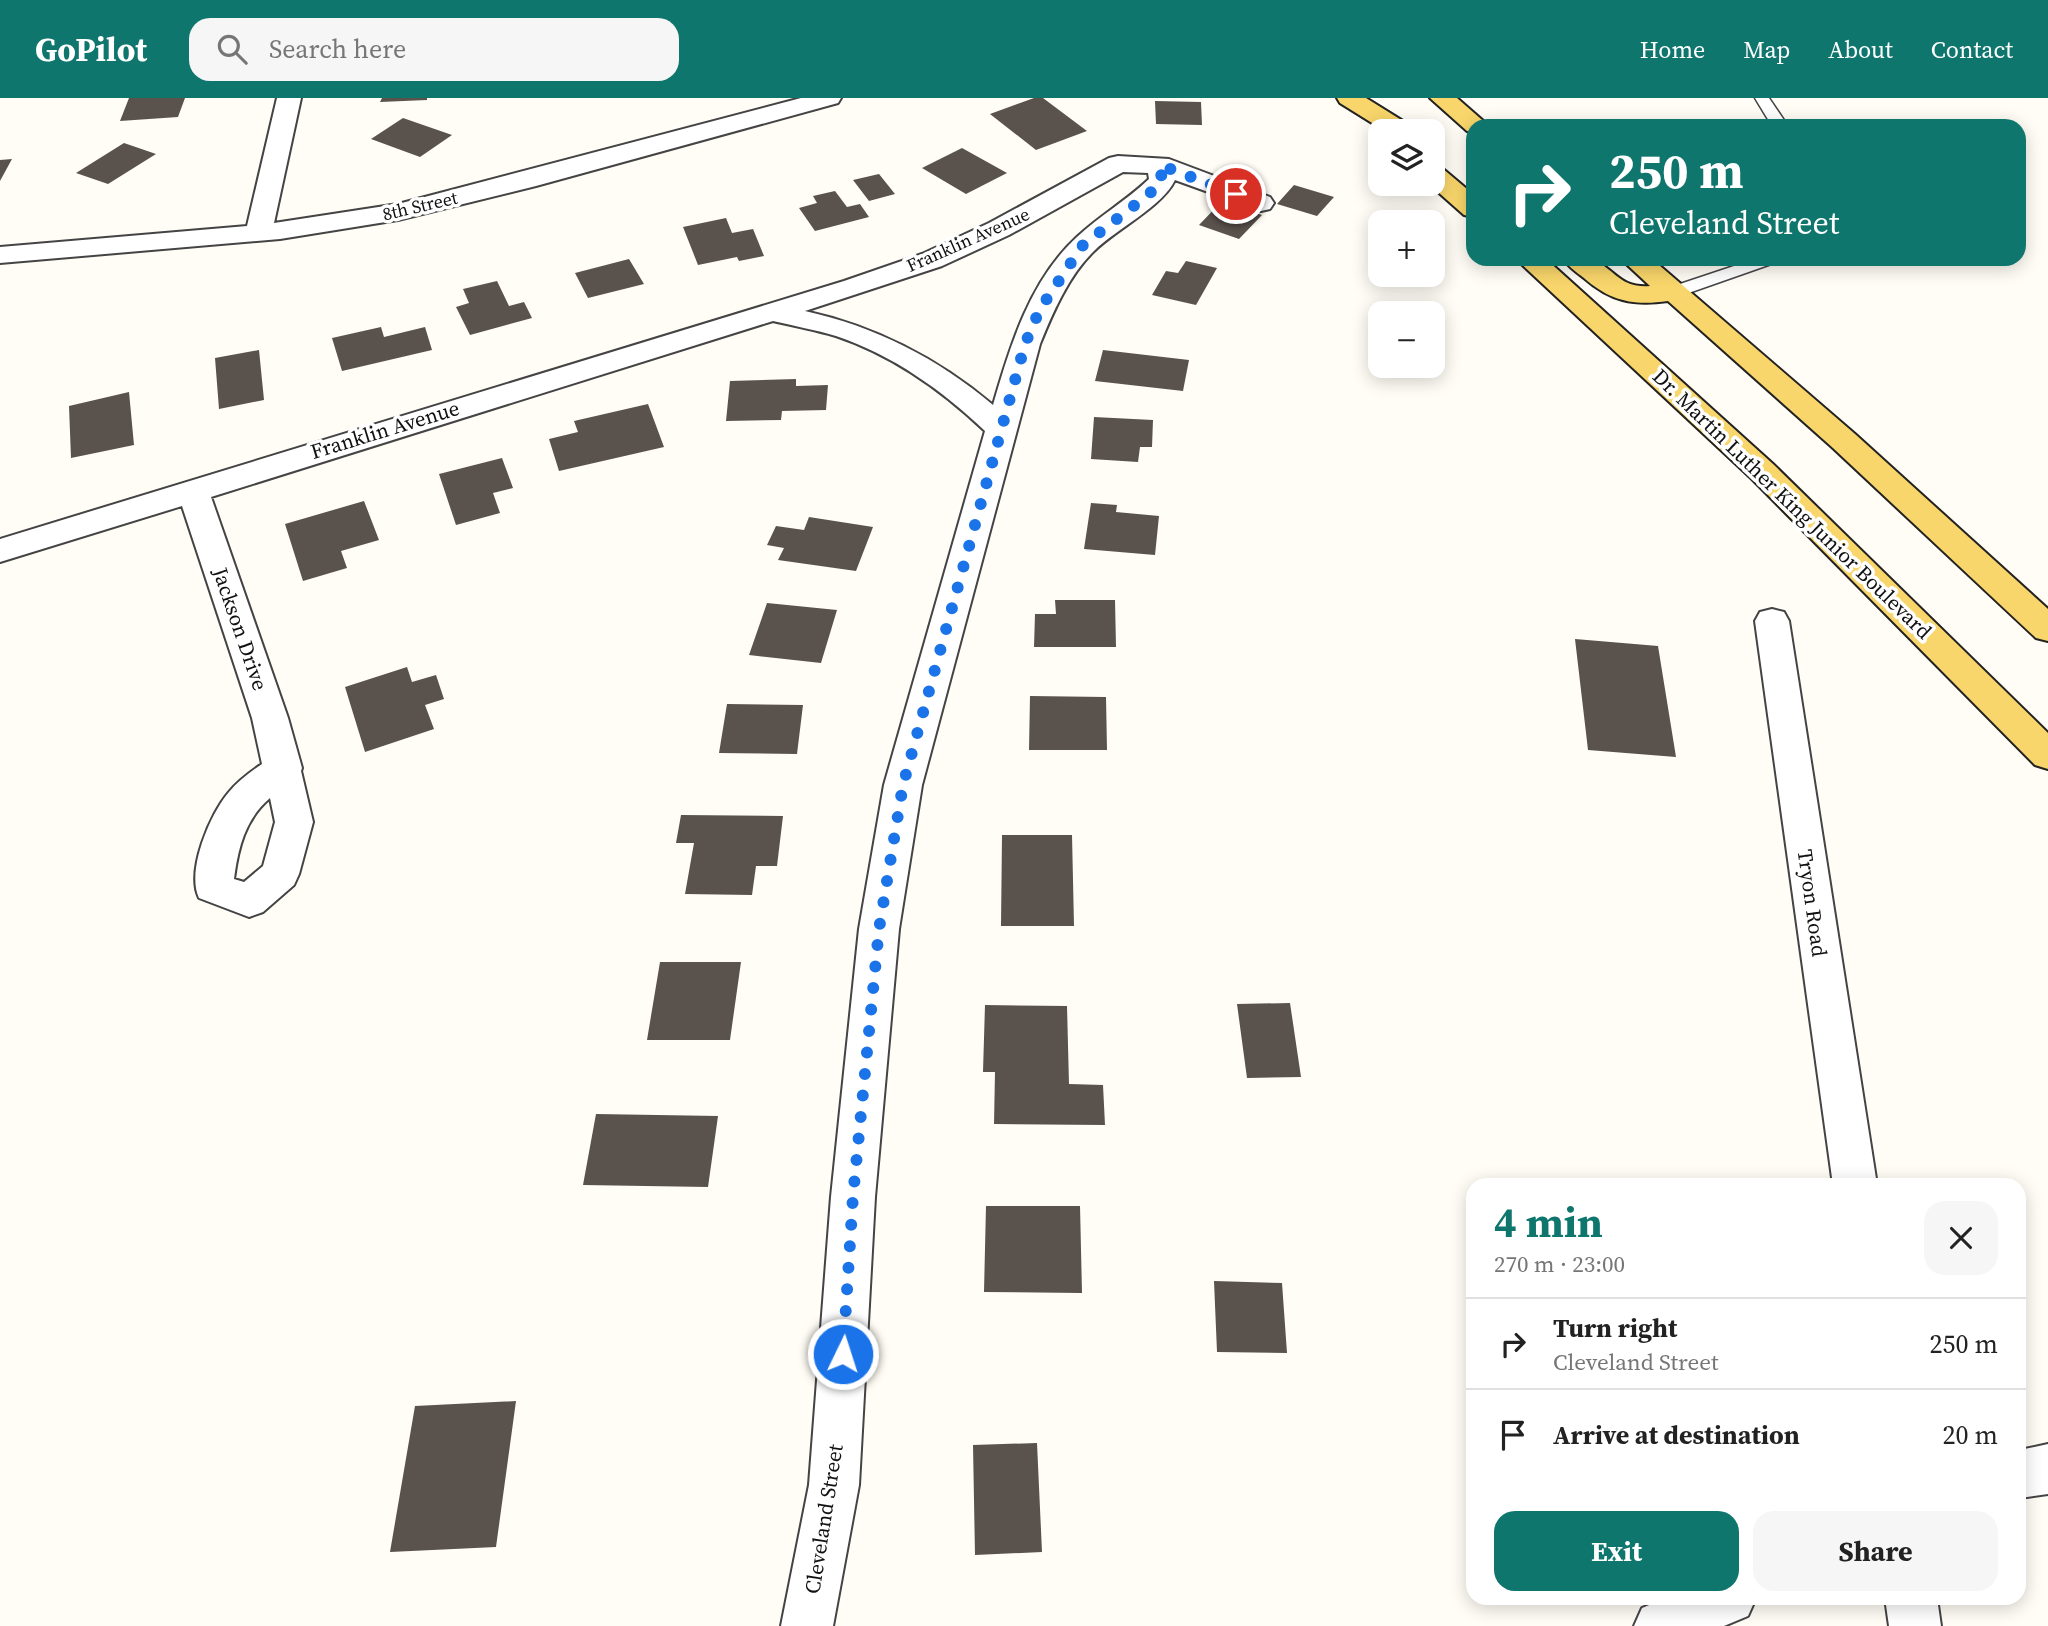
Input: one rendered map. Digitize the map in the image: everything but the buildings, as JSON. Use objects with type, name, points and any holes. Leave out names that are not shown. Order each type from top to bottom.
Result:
[{"type":"main road","points":[[1347,98],[1370,119]]},
{"type":"main road","points":[[1347,98],[1382,119]]},
{"type":"main road","points":[[1442,98],[1468,119]]},
{"type":"main road","points":[[1445,158],[1466,171]]},
{"type":"main road","points":[[1445,184],[1466,202]]},
{"type":"main road","name":"Dr. Martin Luther King Junior Boulevard","points":[[1538,266],[1762,471],[2048,755]]},
{"type":"main road","points":[[1586,266],[1628,296],[1674,292]]},
{"type":"main road","points":[[1643,266],[1943,529],[2048,629]]},
{"type":"street","points":[[259,231],[289,98]]},
{"type":"street","name":"8th Street","points":[[0,255],[280,231],[398,212],[527,180],[828,98]]},
{"type":"street","name":"Franklin Avenue","points":[[0,551],[932,260],[999,229],[1118,163],[1160,165]]},
{"type":"street","points":[[1160,165],[1261,203]]},
{"type":"street","name":"Cleveland Street","points":[[807,1626],[834,1485],[853,1196],[879,929],[903,785],[1025,344],[1040,309],[1083,245],[1162,181],[1160,165]]},
{"type":"street","points":[[771,312],[854,332],[922,366],[952,384],[1001,429]]},
{"type":"street","name":"Jackson Drive","points":[[193,490],[270,718],[284,768]]},
{"type":"street","name":"Tryon Road","points":[[1772,621],[1854,1178]]},
{"type":"street","points":[[2026,1473],[2048,1469]]},
{"type":"street","points":[[1660,1626],[1713,1605]]},
{"type":"street","points":[[1911,1605],[1915,1626]]},
{"type":"lane","points":[[1762,98],[1776,119]]},
{"type":"lane","points":[[1674,292],[1750,266]]},
{"type":"route","points":[[843,1354],[853,1196],[879,929],[903,785],[1025,344],[1040,309],[1083,245],[1162,181],[1160,165],[1236,194]]}]
